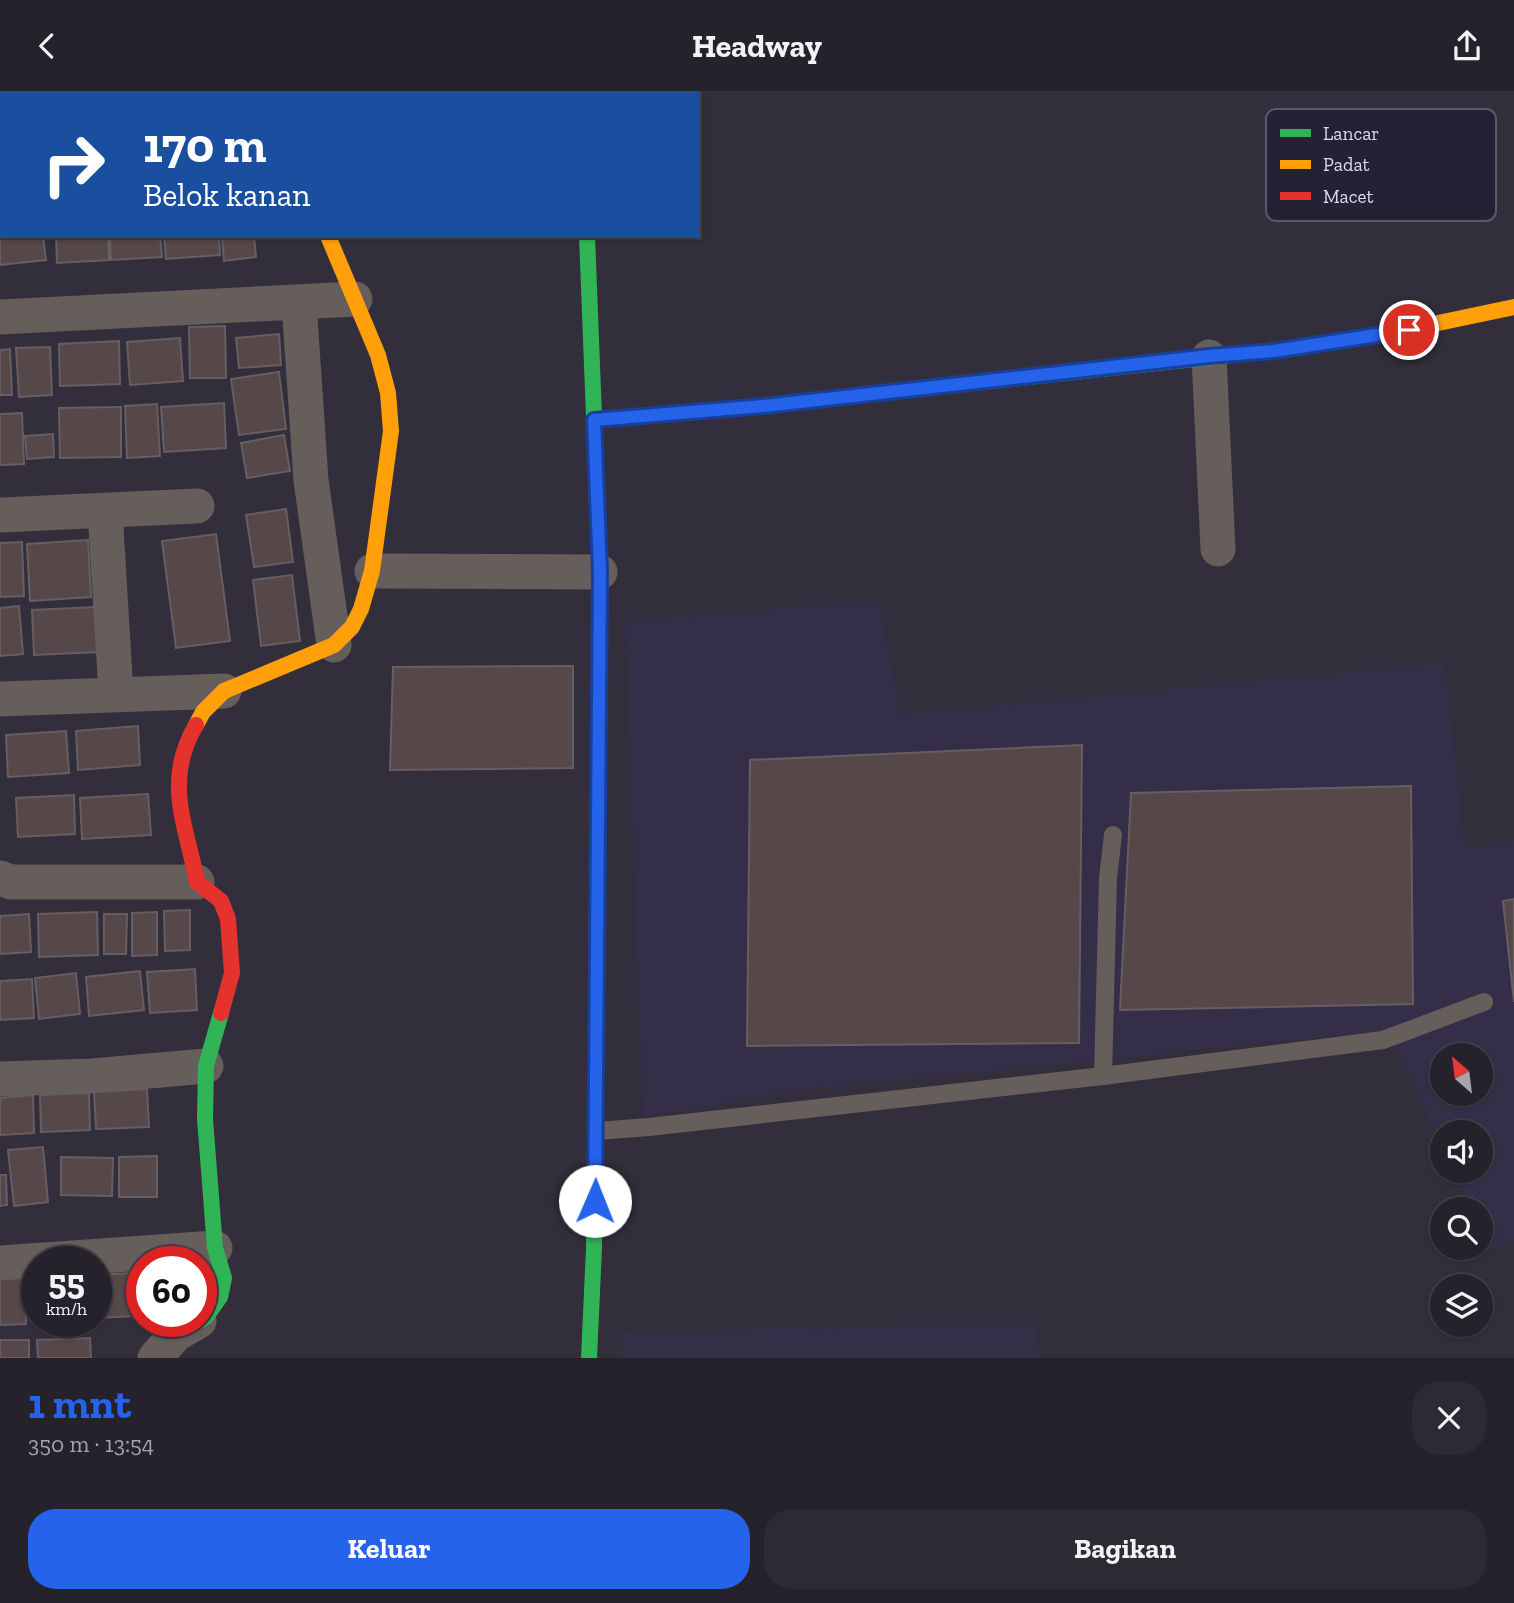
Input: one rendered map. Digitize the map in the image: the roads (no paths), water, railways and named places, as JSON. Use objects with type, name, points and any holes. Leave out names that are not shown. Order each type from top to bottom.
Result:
[{"type":"street","points":[[0,698],[224,691],[334,645],[357,618],[372,571],[391,431],[388,393],[378,355],[329,238]]},
{"type":"street","points":[[587,238],[600,572],[596,1131],[589,1358]]},
{"type":"street","points":[[0,317],[355,299]]},
{"type":"street","points":[[299,303],[311,480],[334,645]]},
{"type":"street","points":[[594,420],[778,404],[1274,351],[1436,325],[1514,307]]},
{"type":"street","points":[[1209,356],[1218,548]]},
{"type":"street","points":[[0,515],[197,506]]},
{"type":"street","points":[[105,511],[116,693]]},
{"type":"street","points":[[372,571],[600,572]]},
{"type":"street","points":[[215,1246],[205,1119],[206,1066],[232,973],[232,957],[228,919],[221,901],[197,882],[180,812],[178,779],[184,745],[193,726],[224,691]]},
{"type":"street","points":[[0,878],[10,882],[197,882]]},
{"type":"street","points":[[0,1079],[92,1076],[206,1066]]},
{"type":"street","points":[[0,1263],[126,1254]]},
{"type":"street","points":[[217,1255],[224,1278],[217,1301]]},
{"type":"street","points":[[155,1358],[173,1337]]},
{"type":"lane","points":[[1103,1076],[1108,878],[1113,835]]},
{"type":"lane","points":[[596,1131],[1103,1076],[1383,1040],[1484,1002]]}]
